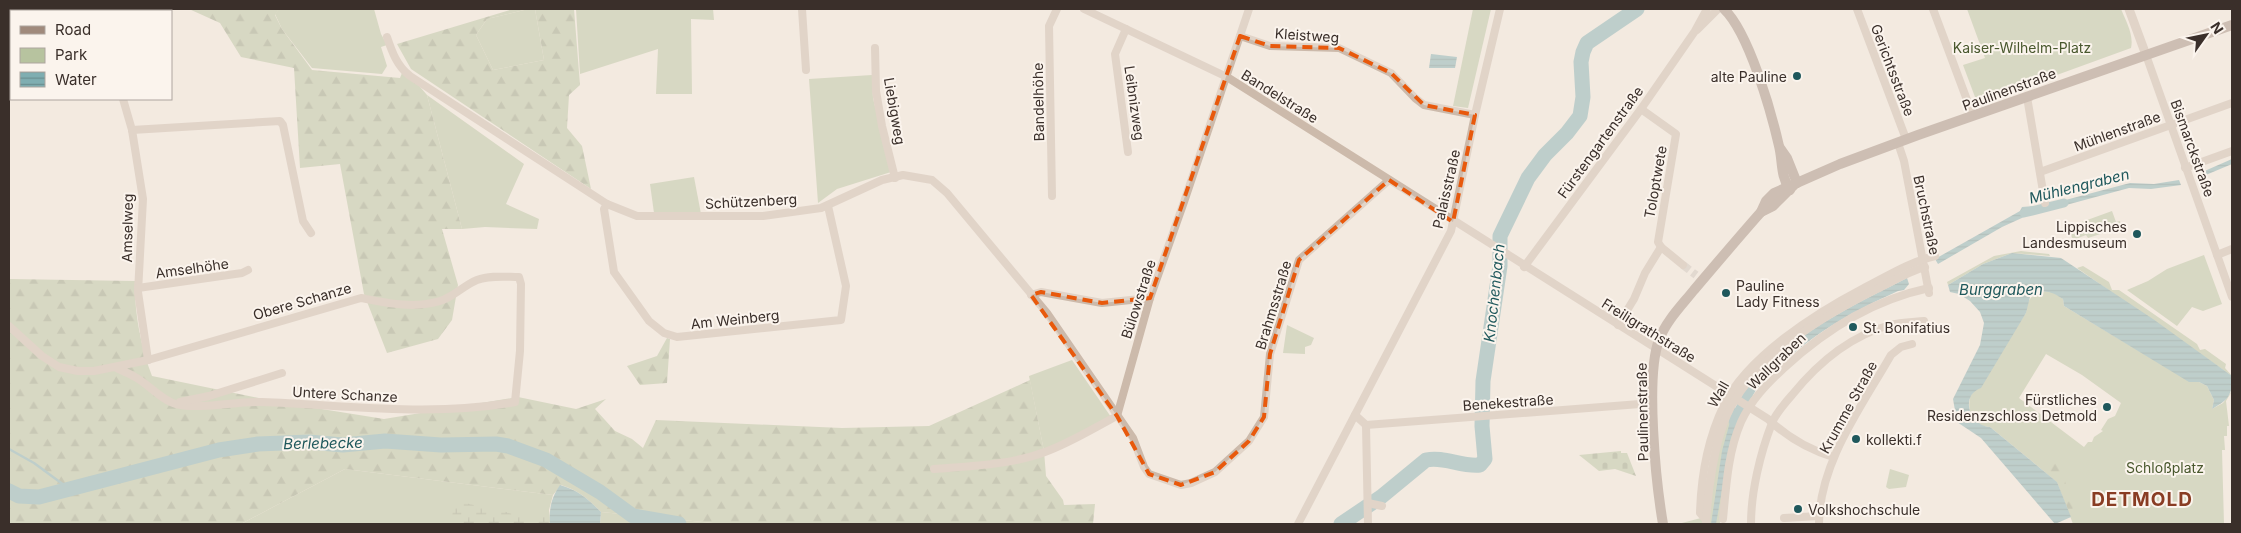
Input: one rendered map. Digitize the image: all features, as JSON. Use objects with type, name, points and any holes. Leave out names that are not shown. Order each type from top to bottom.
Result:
[{"type":"main road","points":[[1724,9],[1740,30],[1749,51],[1780,148],[1780,168],[1791,187]]},
{"type":"main road","name":"Paulinenstraße","points":[[1663,524],[1659,498],[1653,404],[1656,350],[1662,333],[1699,278],[1761,212],[1766,200],[1774,193],[1902,141],[2232,25]]},
{"type":"street","points":[[802,9],[806,70]]},
{"type":"street","name":"Bandelhöhe","points":[[1052,196],[1050,26],[1057,9]]},
{"type":"street","name":"Bandelstraße","points":[[1084,9],[1227,77],[1453,222]]},
{"type":"street","name":"Bülowstraße","points":[[1117,416],[1150,298],[1249,9]]},
{"type":"street","name":"Palaisstraße","points":[[1298,524],[1451,231],[1475,115],[1500,9]]},
{"type":"street","name":"Fürstengartenstraße","points":[[1524,267],[1696,31],[1707,9]]},
{"type":"street","name":"Fürstengartenstraße","points":[[1696,31],[1718,9]]},
{"type":"street","name":"Gerichtsstraße","points":[[1857,9],[1902,141]]},
{"type":"street","points":[[1933,9],[1973,116]]},
{"type":"street","name":"Bismarckstraße","points":[[2129,9],[2232,296]]},
{"type":"street","name":"Leibnizweg","points":[[1126,29],[1116,54],[1128,152]]},
{"type":"street","name":"Kleistweg","points":[[1240,36],[1270,46],[1339,48],[1391,73],[1415,98],[1424,104],[1475,115]]},
{"type":"street","name":"Schützenberg","points":[[387,37],[402,70],[410,76],[607,204],[637,216],[763,216],[828,206],[882,180],[903,175],[932,180],[1047,313],[1117,416]]},
{"type":"street","name":"Liebigweg","points":[[875,48],[876,91],[882,126],[895,178]]},
{"type":"street","points":[[2027,97],[2045,203]]},
{"type":"street","name":"Amselweg","points":[[123,100],[132,130],[143,199],[138,302],[148,360]]},
{"type":"street","name":"Mühlenstraße","points":[[2040,172],[2232,103]]},
{"type":"street","name":"Toloptwete","points":[[1641,108],[1676,134],[1658,237],[1661,247]]},
{"type":"street","points":[[132,130],[280,121],[284,125],[304,221],[311,233]]},
{"type":"street","name":"Bruchstraße","points":[[1902,141],[1929,290]]},
{"type":"street","points":[[2185,168],[2232,151]]},
{"type":"street","name":"Brahmsstraße","points":[[1117,416],[1133,438],[1149,474],[1181,485],[1191,483],[1215,472],[1249,441],[1264,417],[1270,354],[1299,260],[1390,180]]},
{"type":"street","name":"Am Weinberg","points":[[607,204],[604,209],[614,272],[649,321],[664,333],[677,337],[841,320],[846,286],[828,206]]},
{"type":"street","name":"Freiligrathstraße","points":[[1453,222],[1735,398],[1819,453],[1833,457]]},
{"type":"street","points":[[1618,325],[1661,247],[1683,265]]},
{"type":"street","points":[[2217,255],[2232,249]]},
{"type":"street","name":"Wall","points":[[1706,522],[1700,513],[1708,454],[1716,424],[1735,398],[1749,370],[1782,340],[1820,316],[1935,256]]},
{"type":"street","name":"Amselhöhe","points":[[138,288],[242,273],[248,270]]},
{"type":"street","name":"Obere Schanze","points":[[114,368],[148,360],[361,298],[392,305],[430,304],[450,298],[476,280],[519,277],[521,284],[520,351],[515,402]]},
{"type":"street","name":"Wallgraben","points":[[1722,519],[1734,442],[1748,407],[1764,387],[1814,341],[1830,330],[1907,293],[1929,290]]},
{"type":"street","points":[[1031,295],[1041,292],[1102,303],[1150,298]]},
{"type":"street","points":[[1751,524],[1756,482],[1772,423],[1779,411],[1808,376],[1829,357],[1853,342],[1885,327],[1924,321]]},
{"type":"street","points":[[9,326],[42,356],[59,367],[78,371],[114,368],[136,377],[173,404]]},
{"type":"street","name":"Krumme Straße","points":[[1819,520],[1825,484],[1833,457],[1891,355],[1901,347],[1912,344]]},
{"type":"street","name":"Untere Schanze","points":[[173,404],[209,396],[282,373]]},
{"type":"street","name":"Untere Schanze","points":[[173,404],[198,406],[225,402],[261,402],[392,410],[443,410],[487,407],[515,402]]},
{"type":"street","name":"Benekestraße","points":[[1366,425],[1653,404]]},
{"type":"street","points":[[1355,415],[1366,425],[1368,524]]},
{"type":"street","points":[[934,469],[1012,461],[1046,452],[1117,416]]},
{"type":"street","points":[[1368,503],[1382,506]]},
{"type":"street","points":[[1784,518],[1819,520]]},
{"type":"highlighted area","points":[[1240,36],[1270,46],[1339,48],[1391,73],[1424,105],[1475,115],[1453,222],[1389,180],[1299,260],[1270,354],[1264,417],[1249,441],[1215,472],[1181,485],[1149,474],[1117,416],[1031,295],[1041,292],[1102,303],[1150,298]]},
{"type":"green space","points":[[189,9],[279,9],[275,15],[282,29],[312,70],[400,78],[404,68],[427,95],[462,229],[442,229],[458,285],[452,320],[438,339],[387,353],[364,294],[340,164],[300,168],[294,68],[241,57],[220,23]]},
{"type":"green space","points":[[279,9],[374,9],[381,34],[387,45],[381,47],[387,66],[382,74],[312,68],[282,29],[275,14]]},
{"type":"green space","points":[[513,9],[528,9],[487,19],[476,35],[493,70],[544,60],[535,9],[574,9],[580,85],[569,95],[567,128],[582,146],[591,189],[411,69],[397,44]]},
{"type":"green space","points":[[535,9],[544,60],[493,70],[476,35],[487,19]]},
{"type":"green space","points":[[576,9],[713,9],[714,20],[691,19],[692,94],[656,94],[658,49],[580,74]]},
{"type":"green space","points":[[1473,9],[1491,9],[1468,108],[1453,106]]},
{"type":"green space","name":"Kaiser-Wilhelm-Platz","points":[[1967,9],[2121,9],[2130,33],[2131,48],[1983,102],[1975,97],[1963,65],[1985,58]]},
{"type":"green space","points":[[872,75],[873,98],[891,172],[837,189],[818,203],[809,79]]},
{"type":"green space","points":[[427,95],[524,164],[506,204],[539,219],[537,229],[485,227],[462,229]]},
{"type":"green space","points":[[694,177],[701,214],[654,213],[650,184]]},
{"type":"green space","points":[[2112,211],[2116,222],[2120,221],[2122,227],[2088,238],[2086,235],[2073,240],[2068,227]]},
{"type":"green space","points":[[2021,251],[2049,254],[2050,256],[2012,253],[1983,264],[1948,285],[1947,282],[1994,256]]},
{"type":"green space","points":[[2204,255],[2222,304],[2203,311],[2192,307],[2177,326],[2127,290],[2148,281],[2167,269]]},
{"type":"green space","points":[[2083,266],[2109,282],[2112,290],[2119,290],[2197,344],[2200,350],[2205,349],[2226,364],[2225,368],[2232,376],[2077,268]]},
{"type":"green space","points":[[9,279],[135,281],[139,329],[152,376],[278,402],[384,419],[518,397],[576,409],[606,399],[595,409],[615,431],[632,439],[643,448],[656,420],[842,428],[929,426],[1030,380],[1044,451],[1046,476],[1063,500],[1064,505],[1095,504],[1093,524],[723,524],[601,512],[582,496],[561,485],[553,495],[345,469],[241,524],[9,524]]},
{"type":"green space","name":"Schloßplatz","points":[[2041,292],[2053,292],[2063,299],[2064,306],[2189,381],[2199,382],[2207,386],[2214,400],[2212,409],[2223,403],[2232,391],[2226,401],[2229,426],[2227,426],[2227,436],[2224,436],[2225,450],[2222,450],[2224,524],[2073,524],[2057,482],[1990,427],[1975,421],[1969,408],[1970,397],[2026,313],[2031,297]],"holes":[[[2046,354],[2082,375],[2121,403],[2115,416],[2108,419],[2101,430],[2103,431],[2084,447],[2019,398]]]},
{"type":"green space","points":[[1287,325],[1314,338],[1311,345],[1305,347],[1305,354],[1283,353]]},
{"type":"green space","points":[[667,338],[670,339],[667,383],[640,385],[627,366],[657,356]]},
{"type":"green space","points":[[1072,360],[1111,417],[1044,451],[1029,376]]},
{"type":"green space","points":[[1727,403],[1743,414],[1723,498],[1720,524],[1678,524],[1701,518],[1713,445]]},
{"type":"green space","points":[[1621,451],[1621,453],[1627,453],[1636,476],[1615,469],[1599,471],[1579,455]]},
{"type":"green space","points":[[2055,459],[2070,471],[2065,479],[2066,484],[2069,489],[2076,491],[2071,517],[2057,482],[2045,472]]},
{"type":"green space","points":[[345,469],[553,495],[549,510],[550,524],[241,524]]},
{"type":"green space","points":[[1890,469],[1909,475],[1906,487],[1889,489],[1886,487]]},
{"type":"green space","points":[[465,503],[521,517],[531,517],[549,510],[550,524],[450,524],[454,508]]},
{"type":"green space","points":[[601,512],[723,524],[600,524]]},
{"type":"water","points":[[1431,54],[1457,57],[1455,68],[1429,68]]},
{"type":"water","points":[[2232,159],[2232,164],[2201,177],[2200,173]]},
{"type":"water","points":[[2179,180],[2181,185],[2151,189],[2129,188],[2055,208],[2054,203],[2130,183],[2154,184]]},
{"type":"water","points":[[2034,206],[2035,212],[2002,227],[1938,264],[1935,259],[2020,211],[2022,207]]},
{"type":"water","name":"Burggraben","points":[[2012,253],[2061,258],[2153,319],[2232,376],[2230,393],[2226,399],[2212,409],[2214,400],[2207,386],[2199,382],[2189,382],[2064,306],[2063,299],[2054,294],[2039,292],[2030,297],[2026,313],[1981,388],[1970,397],[1969,404],[1970,410],[1977,422],[1990,427],[2057,482],[2071,517],[2055,524],[1981,438],[1957,422],[1953,399],[1980,345],[1984,323],[1980,312],[1970,301],[1959,294],[1950,292],[1948,285],[1983,264]]},
{"type":"water","points":[[1907,278],[1909,284],[1904,290],[1898,291],[1851,314],[1809,341],[1768,376],[1751,399],[1742,394],[1758,374],[1796,341],[1839,313]]},
{"type":"water","points":[[1734,407],[1742,412],[1731,438],[1716,524],[1711,524],[1722,451]]},
{"type":"water","points":[[560,485],[577,492],[596,507],[601,512],[600,524],[550,524],[551,504],[554,494]]},
{"type":"waterway","name":"Knochenbach","points":[[1341,524],[1381,497],[1426,460],[1439,459],[1480,465],[1485,459],[1482,426],[1483,381],[1500,266],[1500,236],[1528,178],[1545,155],[1567,133],[1580,116],[1583,97],[1581,62],[1587,43],[1637,9]]},
{"type":"waterway","name":"Mühlengraben","points":[[2024,213],[2064,203]]},
{"type":"waterway","points":[[1733,421],[1752,387]]},
{"type":"waterway","name":"Berlebecke","points":[[9,491],[19,496],[39,497],[219,450],[258,444],[309,442],[343,445],[385,441],[441,445],[496,444],[508,446],[546,460],[600,492],[633,516],[679,524]]},
{"type":"waterway","points":[[9,449],[34,463],[68,488]]},
{"type":"tunnel","points":[[1683,265],[1696,275]]},
{"type":"place","name":"alte Pauline","points":[[1797,76]]},
{"type":"place","name":"Lippisches Landesmuseum","points":[[2137,234]]},
{"type":"place","name":"Pauline Lady Fitness","points":[[1726,293]]},
{"type":"place","name":"St. Bonifatius","points":[[1853,327]]},
{"type":"place","name":"Fürstliches Residenzschloss Detmold","points":[[2107,407]]},
{"type":"place","name":"kollekti.f","points":[[1856,439]]},
{"type":"place","name":"Volkshochschule","points":[[1798,509]]},
{"type":"district","name":"DETMOLD","points":[[2142,499]]}]
